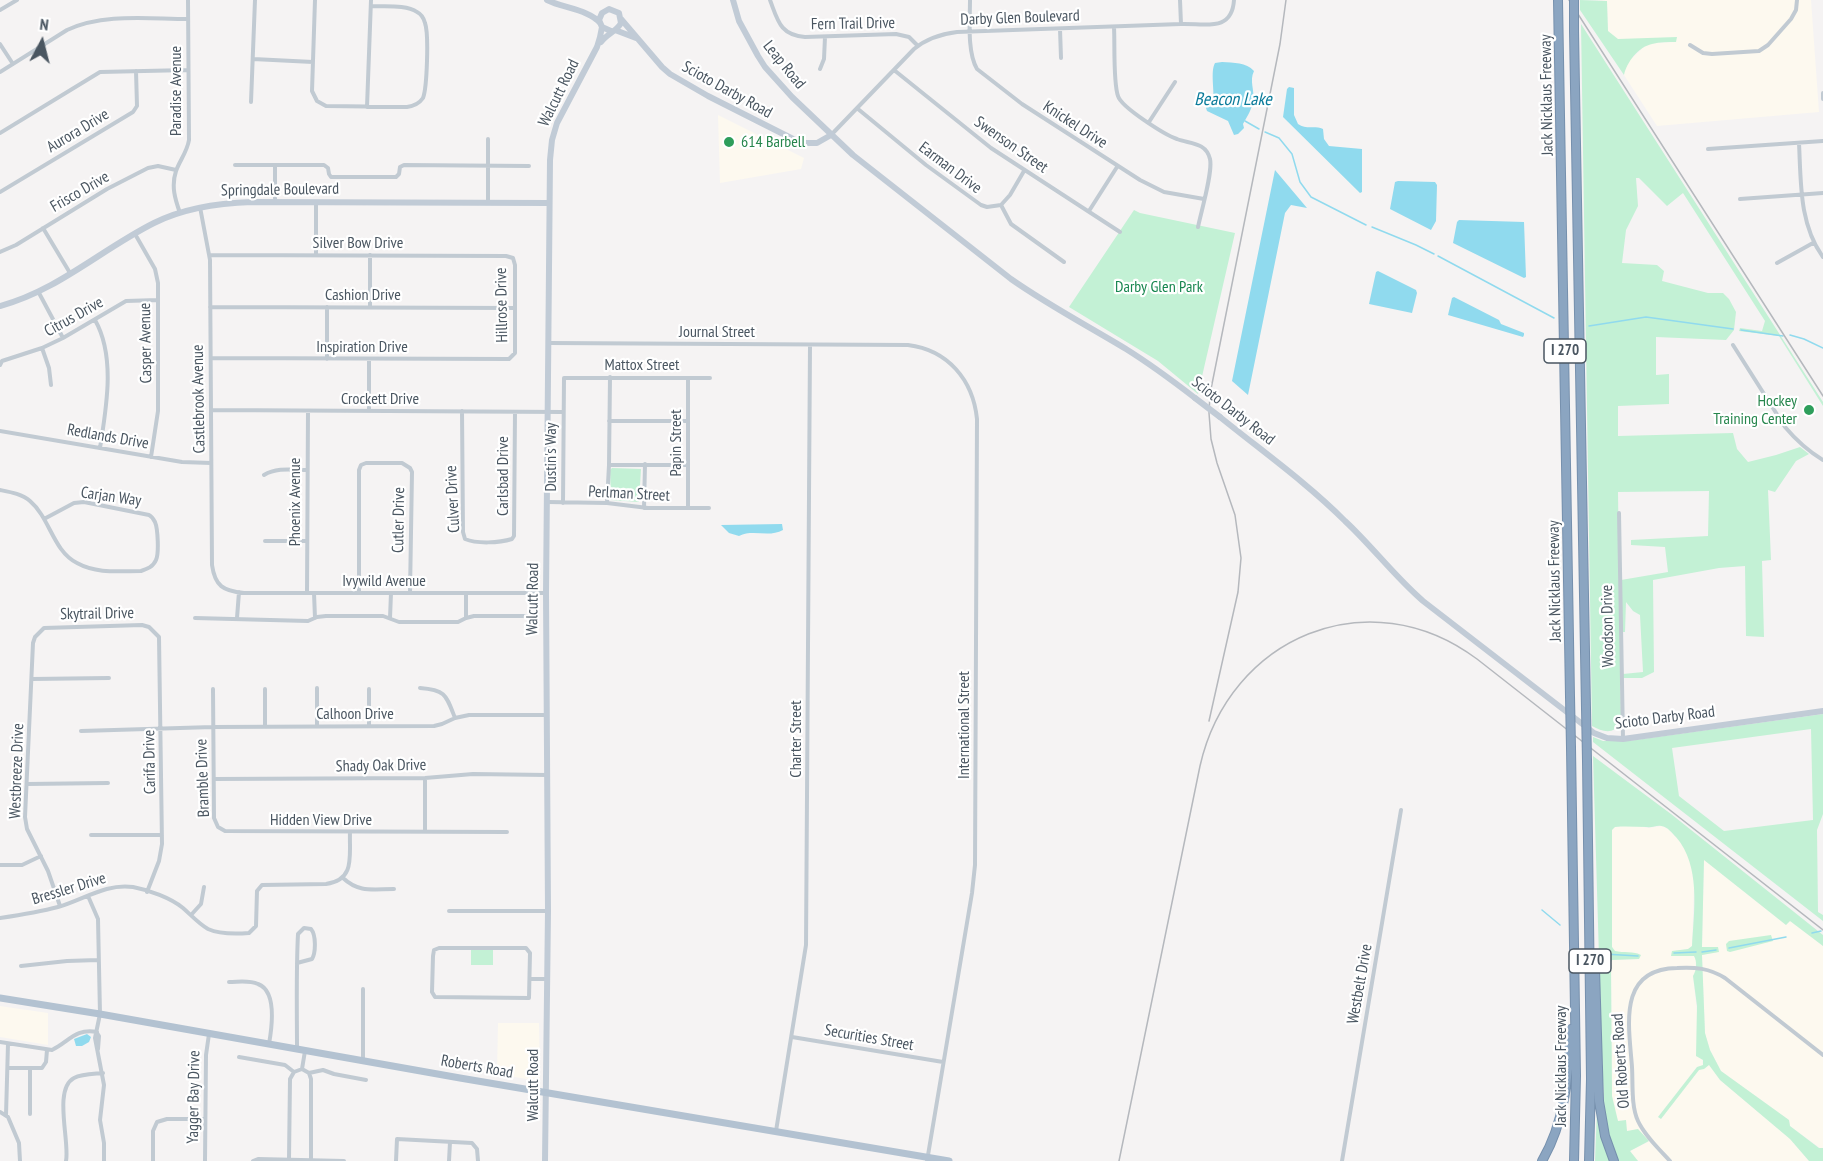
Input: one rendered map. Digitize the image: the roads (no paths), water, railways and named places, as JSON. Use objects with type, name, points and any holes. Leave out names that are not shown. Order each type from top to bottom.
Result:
[{"type":"highway","name":"Jack Nicklaus Freeway","points":[[1574,0],[1590,920],[1592,1079],[1589,1161]]},
{"type":"highway","name":"Jack Nicklaus Freeway","points":[[1558,3],[1575,983],[1574,1161]]},
{"type":"highway","points":[[1590,920],[1597,997],[1599,1101],[1605,1136],[1614,1161]]},
{"type":"highway","points":[[1542,1161],[1555,1136],[1563,1108],[1575,983]]},
{"type":"main road","name":"Roberts Road","points":[[0,998],[949,1161]]},
{"type":"street","points":[[0,10],[17,0]]},
{"type":"street","name":"Paradise Avenue","points":[[180,213],[174,197],[174,184],[176,170],[188,148],[189,140],[188,0]]},
{"type":"street","points":[[252,102],[255,0]]},
{"type":"street","points":[[315,0],[312,91],[317,101],[326,106],[367,107],[407,107],[420,102],[425,90],[427,31],[424,20],[417,11],[406,8],[371,6]]},
{"type":"street","points":[[367,107],[371,0]]},
{"type":"street","points":[[548,0],[596,18],[601,26],[639,39]]},
{"type":"street","name":"Leap Road","points":[[733,0],[744,32],[765,67],[831,135]]},
{"type":"street","name":"Fern Trail Drive","points":[[770,0],[779,22],[791,35],[825,37],[896,34],[909,37],[918,46]]},
{"type":"street","name":"Knickel Drive","points":[[970,0],[970,52],[977,69],[1022,104],[1151,187],[1164,192],[1204,199]]},
{"type":"street","points":[[1180,0],[1180,24]]},
{"type":"street","name":"Darby Glen Boulevard","points":[[831,135],[918,46],[941,34],[970,31],[1218,24],[1230,15],[1234,0]]},
{"type":"street","points":[[1690,45],[1703,53],[1712,54],[1759,51],[1768,45],[1791,18],[1796,10],[1797,0]]},
{"type":"street","points":[[581,12],[612,9],[616,11],[621,19],[620,26],[613,31]]},
{"type":"street","points":[[601,26],[600,16],[605,10]]},
{"type":"street","points":[[0,72],[67,30],[85,23],[104,20],[188,19]]},
{"type":"street","name":"Scioto Darby Road","points":[[621,19],[662,68],[708,96],[781,135],[807,144],[824,140],[831,135],[853,155],[1011,279],[1037,297],[1128,350],[1195,398],[1336,512],[1430,607],[1587,728],[1606,738],[1623,739],[1823,711]]},
{"type":"street","name":"Walcutt Road","points":[[546,1161],[548,911],[546,593],[549,203],[552,140],[554,131],[597,47],[601,26]]},
{"type":"street","points":[[1114,27],[1118,98],[1125,107],[1176,139],[1200,146],[1208,154],[1210,165],[1198,227]]},
{"type":"street","points":[[1060,29],[1061,58]]},
{"type":"street","name":"Walcutt Road","points":[[597,47],[613,31]]},
{"type":"street","points":[[820,69],[824,59],[825,37]]},
{"type":"street","points":[[0,44],[13,64]]},
{"type":"street","points":[[253,59],[313,62]]},
{"type":"street","points":[[0,133],[100,72],[188,70]]},
{"type":"street","name":"Swenson Street","points":[[894,70],[991,148],[1120,232]]},
{"type":"street","name":"Aurora Drive","points":[[0,192],[135,110],[137,104],[136,71]]},
{"type":"street","points":[[1149,122],[1175,82]]},
{"type":"street","points":[[1823,93],[1823,99]]},
{"type":"street","name":"Earman Drive","points":[[858,109],[974,202],[987,207],[1001,205]]},
{"type":"street","points":[[488,139],[488,202]]},
{"type":"street","points":[[1708,149],[1823,141]]},
{"type":"street","points":[[1799,143],[1806,224],[1813,243],[1823,257]]},
{"type":"street","points":[[235,165],[324,165],[328,168],[331,177],[396,177],[400,167],[404,165],[529,165]]},
{"type":"street","points":[[275,165],[275,202]]},
{"type":"street","name":"Frisco Drive","points":[[0,252],[107,189],[148,168],[158,166],[176,170]]},
{"type":"street","points":[[1089,211],[1117,167]]},
{"type":"street","points":[[1024,171],[1010,195],[1001,205],[1008,221],[1064,261]]},
{"type":"street","points":[[1740,200],[1823,193]]},
{"type":"street","name":"Springdale Boulevard","points":[[0,306],[39,293],[156,222],[201,207],[228,203],[275,202],[549,203]]},
{"type":"street","points":[[316,202],[316,255]]},
{"type":"street","name":"Castlebrook Avenue","points":[[201,207],[209,255],[212,565],[214,576],[223,587]]},
{"type":"street","points":[[43,228],[70,273]]},
{"type":"street","name":"Casper Avenue","points":[[135,233],[155,269],[158,283],[159,411],[151,457]]},
{"type":"street","points":[[1777,263],[1813,243]]},
{"type":"street","name":"Silver Bow Drive","points":[[209,255],[506,256]]},
{"type":"street","points":[[370,255],[370,307]]},
{"type":"street","name":"Hillrose Drive","points":[[506,256],[510,256],[515,261],[515,353],[513,357]]},
{"type":"street","points":[[39,293],[63,338]]},
{"type":"street","name":"Citrus Drive","points":[[1,363],[63,338],[126,301],[158,300]]},
{"type":"street","name":"Cashion Drive","points":[[210,307],[515,308]]},
{"type":"street","points":[[327,307],[327,359]]},
{"type":"street","points":[[95,320],[107,349],[107,400],[100,448]]},
{"type":"street","name":"Journal Street","points":[[549,343],[885,345]]},
{"type":"street","name":"Charter Street","points":[[776,1131],[806,954],[807,936],[810,345]]},
{"type":"street","name":"International Street","points":[[885,345],[916,346],[931,351],[946,360],[960,373],[969,388],[974,399],[977,419],[975,865],[927,1159]]},
{"type":"street","points":[[1733,345],[1794,438],[1809,452],[1823,460]]},
{"type":"street","points":[[42,348],[49,368],[51,385]]},
{"type":"street","name":"Inspiration Drive","points":[[210,358],[502,360],[513,357]]},
{"type":"street","points":[[369,359],[369,411]]},
{"type":"street","name":"Dustin's Way","points":[[563,503],[564,379],[575,377]]},
{"type":"street","name":"Mattox Street","points":[[575,377],[710,378]]},
{"type":"street","points":[[607,503],[610,377]]},
{"type":"street","name":"Papin Street","points":[[688,378],[688,508]]},
{"type":"street","name":"Crockett Drive","points":[[212,410],[548,412]]},
{"type":"street","name":"Phoenix Avenue","points":[[308,411],[308,593]]},
{"type":"street","name":"Culver Drive","points":[[462,411],[463,536],[470,541],[512,539]]},
{"type":"street","name":"Carlsbad Drive","points":[[512,539],[515,532],[515,412]]},
{"type":"street","name":"Dustin's Way","points":[[548,412],[563,412]]},
{"type":"street","points":[[609,421],[688,421]]},
{"type":"street","name":"Redlands Drive","points":[[0,431],[182,462],[211,463]]},
{"type":"street","name":"Cutler Drive","points":[[359,593],[359,470],[361,465],[366,463],[402,463],[412,472],[410,593]]},
{"type":"street","points":[[609,465],[688,465]]},
{"type":"street","points":[[644,508],[645,465]]},
{"type":"street","points":[[264,475],[280,469],[307,470]]},
{"type":"street","points":[[0,490],[16,493],[30,500],[44,519]]},
{"type":"street","name":"Carjan Way","points":[[74,502],[141,512],[149,515],[155,521],[156,560],[147,569],[141,571],[97,570],[75,563],[62,550],[44,519],[74,502]]},
{"type":"street","name":"Perlman Street","points":[[548,502],[607,503],[644,508],[709,508]]},
{"type":"street","name":"Woodson Drive","points":[[1619,513],[1623,739]]},
{"type":"street","points":[[265,541],[307,541]]},
{"type":"street","name":"Ivywild Avenue","points":[[223,587],[228,591],[239,592],[546,593]]},
{"type":"street","points":[[237,618],[239,592]]},
{"type":"street","points":[[314,593],[315,618]]},
{"type":"street","points":[[390,618],[391,593]]},
{"type":"street","points":[[466,593],[466,618]]},
{"type":"street","points":[[195,618],[308,621],[326,616],[383,616],[399,622],[458,622],[474,616],[533,616]]},
{"type":"street","name":"Skytrail Drive","points":[[39,632],[51,627],[142,626],[155,630]]},
{"type":"street","name":"Carifa Drive","points":[[147,892],[161,856],[162,835],[160,643],[155,630]]},
{"type":"street","name":"Westbreeze Drive","points":[[39,632],[33,643],[26,824],[60,906]]},
{"type":"street","points":[[32,679],[109,678]]},
{"type":"street","points":[[317,688],[317,727]]},
{"type":"street","points":[[420,688],[436,690],[444,694],[455,718]]},
{"type":"street","name":"Bramble Drive","points":[[213,689],[214,818],[218,827]]},
{"type":"street","points":[[264,689],[265,727]]},
{"type":"street","points":[[369,689],[369,726]]},
{"type":"street","name":"Calhoon Drive","points":[[81,731],[213,727],[434,726],[469,715],[546,715]]},
{"type":"street","name":"Shady Oak Drive","points":[[214,779],[425,778],[473,774],[547,774]]},
{"type":"street","points":[[425,778],[426,832]]},
{"type":"street","points":[[27,784],[108,783]]},
{"type":"street","name":"Westbelt Drive","points":[[1342,1161],[1401,810]]},
{"type":"street","name":"Hidden View Drive","points":[[218,827],[225,831],[507,832]]},
{"type":"street","points":[[350,832],[350,865],[343,878],[351,885],[360,888],[394,889]]},
{"type":"street","points":[[92,835],[162,835]]},
{"type":"street","points":[[0,865],[22,865],[40,856]]},
{"type":"street","name":"Bressler Drive","points":[[0,918],[60,906],[114,887],[132,887],[180,906],[206,928],[214,931],[249,933],[256,926],[257,891],[262,885],[326,884],[343,878]]},
{"type":"street","points":[[191,915],[201,904],[204,887]]},
{"type":"street","points":[[88,896],[98,919],[100,1014],[95,1038],[104,1085],[100,1120],[104,1161]]},
{"type":"street","points":[[449,911],[548,911]]},
{"type":"street","points":[[297,963],[312,959],[314,956],[314,932],[311,929],[304,928],[298,934],[297,963],[297,1050]]},
{"type":"street","points":[[439,948],[526,948],[530,953],[530,979],[528,998],[436,998],[432,992],[434,950],[439,948]]},
{"type":"street","points":[[21,966],[98,960]]},
{"type":"street","name":"Old Roberts Road","points":[[1670,1161],[1646,1134],[1636,1113],[1629,1024],[1630,1001],[1637,987],[1647,976],[1664,969],[1696,968],[1713,971],[1823,1055]]},
{"type":"street","points":[[530,979],[547,979]]},
{"type":"street","points":[[230,982],[254,982],[268,992],[271,1003],[268,1045]]},
{"type":"street","points":[[363,989],[363,1061]]},
{"type":"street","points":[[0,1042],[54,1050],[81,1032],[97,1032]]},
{"type":"street","name":"Yagger Bay Drive","points":[[205,1161],[208,1034]]},
{"type":"street","name":"Securities Street","points":[[792,1037],[943,1062]]},
{"type":"street","points":[[9,1044],[6,1115],[20,1143],[20,1161]]},
{"type":"street","points":[[9,1068],[43,1067],[46,1050]]},
{"type":"street","points":[[302,1069],[305,1051]]},
{"type":"street","points":[[239,1057],[285,1065],[294,1071],[302,1069],[309,1073],[311,1079],[311,1160]]},
{"type":"street","points":[[30,1068],[30,1114]]},
{"type":"street","points":[[309,1073],[323,1070],[366,1080]]},
{"type":"street","points":[[290,1159],[290,1079],[294,1071]]},
{"type":"street","points":[[66,1161],[67,1149],[63,1118],[69,1083],[76,1077],[103,1073]]},
{"type":"street","points":[[0,1112],[6,1115]]},
{"type":"street","points":[[153,1161],[153,1131],[157,1122],[167,1119],[205,1119]]},
{"type":"street","points":[[396,1161],[396,1139],[472,1143],[475,1145],[478,1161]]},
{"type":"street","points":[[449,1161],[450,1142]]},
{"type":"street","points":[[256,1160],[343,1161]]},
{"type":"water","name":"Beacon Lake","points":[[1215,63],[1244,64],[1254,71],[1252,107],[1243,124],[1244,128],[1234,135],[1228,121],[1207,111],[1206,108],[1208,104],[1213,103]]},
{"type":"water","points":[[1289,87],[1294,88],[1294,115],[1298,124],[1323,129],[1324,139],[1329,146],[1362,149],[1362,192],[1360,193],[1283,117]]},
{"type":"water","points":[[1275,170],[1307,208],[1291,205],[1285,213],[1248,395],[1232,381]]},
{"type":"water","points":[[1395,182],[1435,182],[1437,185],[1436,221],[1431,230],[1390,209]]},
{"type":"water","points":[[1459,220],[1524,222],[1526,277],[1453,243]]},
{"type":"water","points":[[1378,271],[1416,290],[1412,313],[1369,304]]},
{"type":"water","points":[[1454,297],[1499,320],[1501,324],[1524,333],[1523,337],[1448,315]]},
{"type":"water","points":[[782,524],[783,530],[778,532],[750,533],[739,536],[729,533],[721,525]]},
{"type":"water","points":[[87,1034],[91,1037],[89,1042],[76,1046],[74,1039]]},
{"type":"waterway","points":[[1245,121],[1259,129]]},
{"type":"waterway","points":[[1265,132],[1279,138],[1292,154],[1300,182],[1311,197],[1366,225]]},
{"type":"waterway","points":[[1372,227],[1434,254]]},
{"type":"waterway","points":[[1438,256],[1554,318]]},
{"type":"waterway","points":[[1589,326],[1646,317],[1733,329]]},
{"type":"waterway","points":[[1741,330],[1783,336]]},
{"type":"waterway","points":[[1790,335],[1823,348]]},
{"type":"waterway","points":[[1542,910],[1560,925]]},
{"type":"waterway","points":[[1812,933],[1821,931]]},
{"type":"waterway","points":[[1729,948],[1786,937]]},
{"type":"waterway","points":[[1702,952],[1716,950]]},
{"type":"waterway","points":[[1674,953],[1696,952]]},
{"type":"waterway","points":[[1604,954],[1638,956]]},
{"type":"railway","points":[[1209,721],[1238,592],[1241,558],[1235,515],[1211,439],[1210,394],[1280,44],[1286,0]]},
{"type":"railway","points":[[1569,0],[1823,396]]},
{"type":"railway","points":[[1119,1161],[1200,766],[1216,721],[1240,683],[1272,654],[1309,634],[1350,623],[1392,623],[1435,635],[1477,659],[1823,930]]},
{"type":"place","name":"614 Barbell","points":[[729,142]]},
{"type":"place","name":"Hockey Training Center","points":[[1809,410]]},
{"type":"park label","name":"Darby Glen Park","points":[[1159,287]]}]
